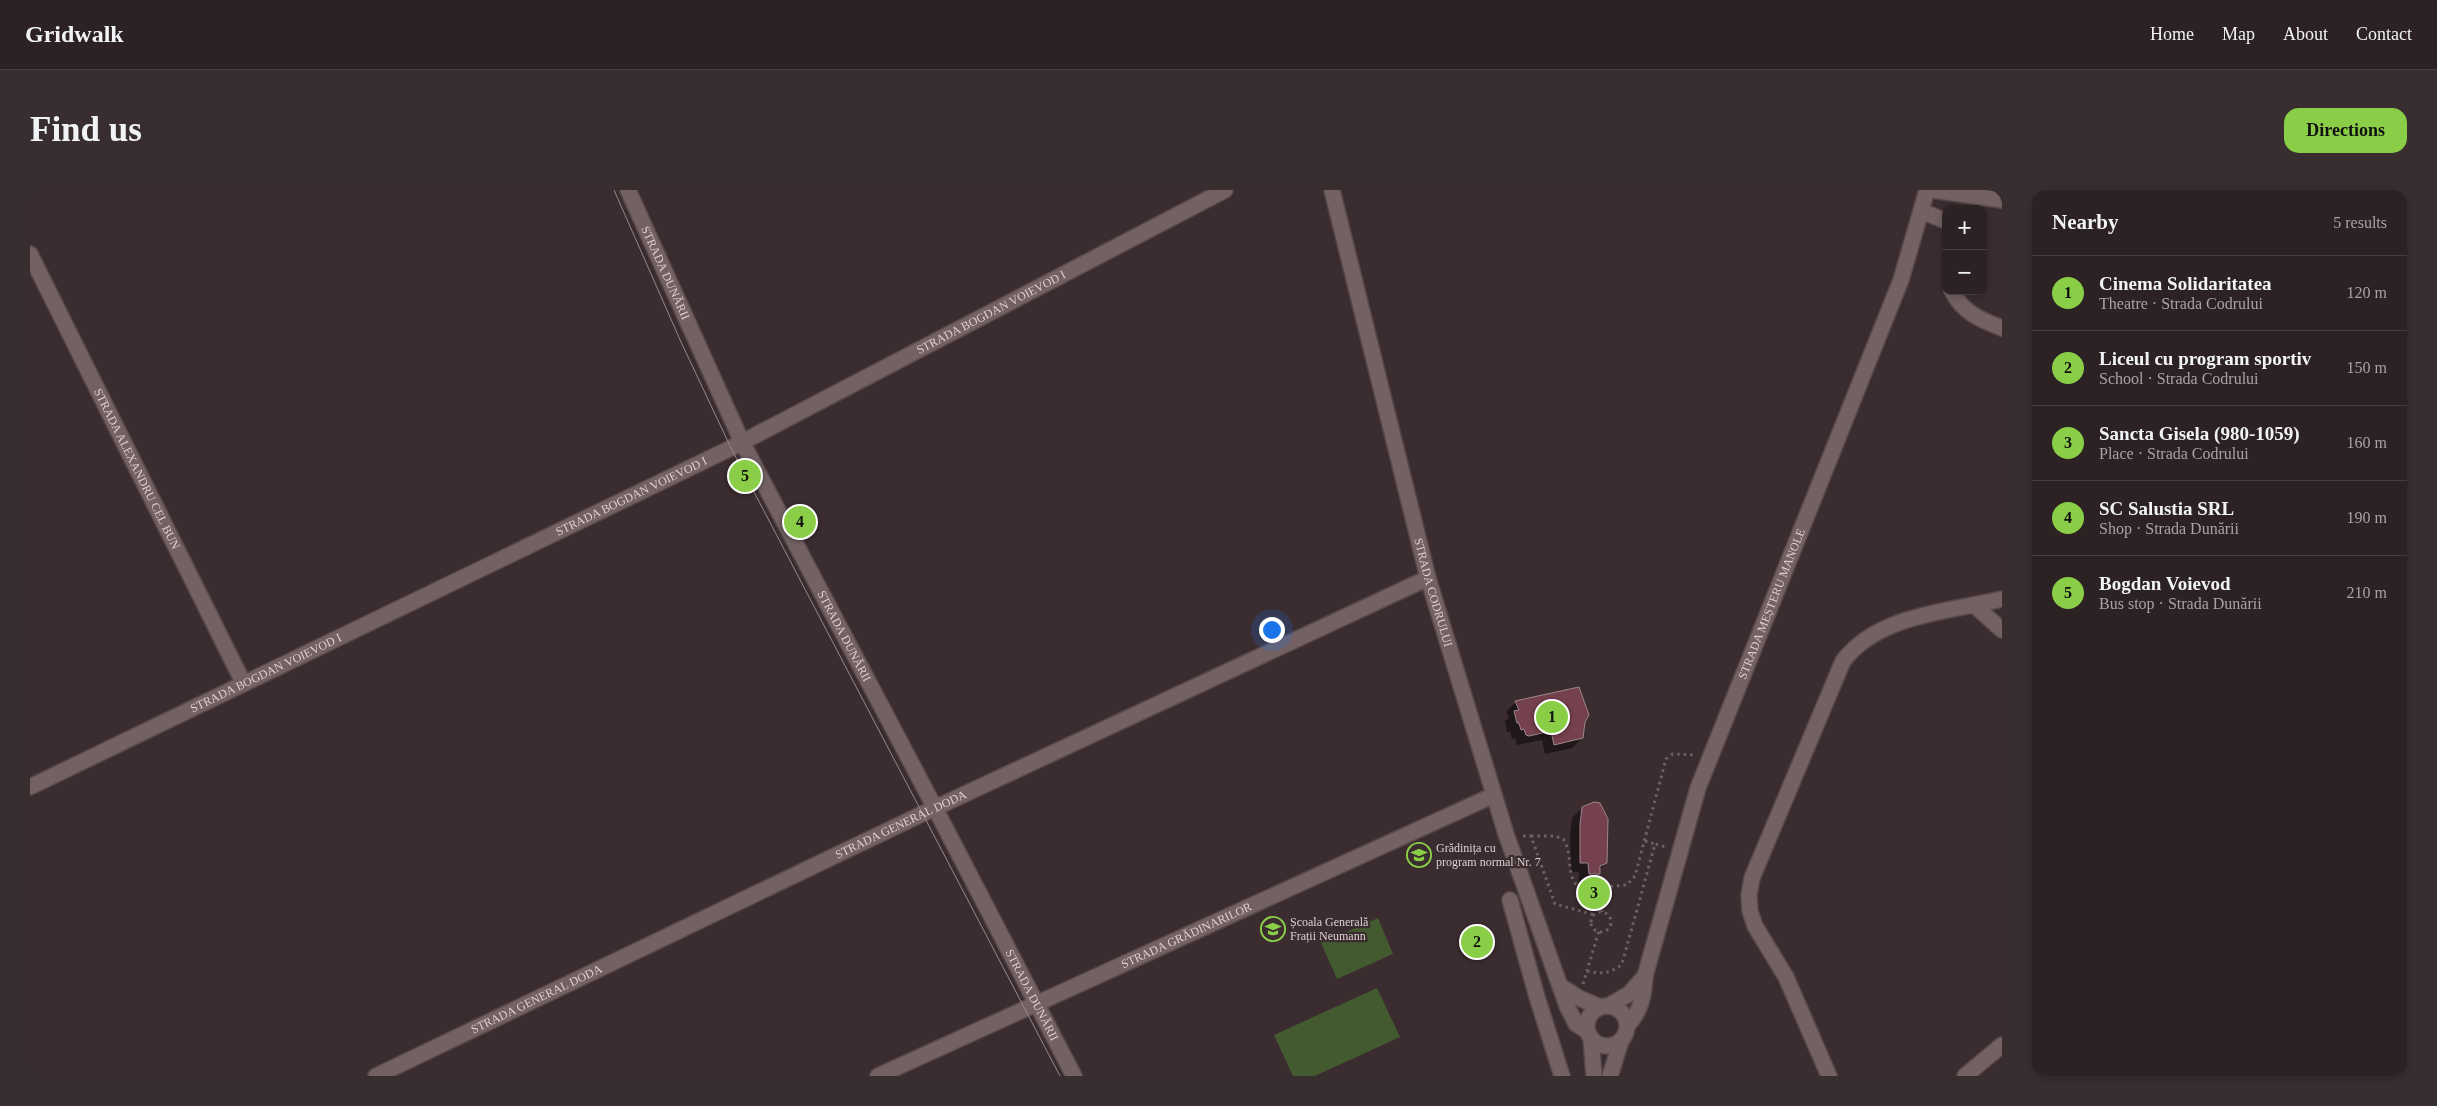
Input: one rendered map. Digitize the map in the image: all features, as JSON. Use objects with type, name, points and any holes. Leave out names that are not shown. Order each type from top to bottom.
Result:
[{"type":"street","name":"STRADA DUNĂRII","points":[[628,190],[742,442],[1074,1076]]},
{"type":"street","name":"STRADA BOGDAN VOIEVOD I","points":[[30,787],[742,442],[1225,190]]},
{"type":"street","name":"STRADA CODRULUI","points":[[1332,190],[1428,578],[1506,834],[1573,1018],[1576,1024],[1589,1035]]},
{"type":"street","name":"STRADA MEȘTERU MANOLE","points":[[1604,1006],[1629,994],[1646,976],[1698,788],[1894,299],[1927,190]]},
{"type":"street","points":[[1932,190],[2002,200]]},
{"type":"street","points":[[1921,211],[1942,220]]},
{"type":"street","name":"STRADA ALEXANDRU CEL BUN","points":[[30,254],[244,684]]},
{"type":"street","points":[[1955,295],[1963,308],[1975,317],[2002,328]]},
{"type":"street","name":"STRADA GENERAL DODA","points":[[376,1076],[935,808],[1428,578]]},
{"type":"street","points":[[1830,1076],[1786,977],[1755,926],[1750,910],[1749,895],[1752,878],[1843,661],[1853,648],[1869,636],[1898,623],[2002,599]]},
{"type":"street","points":[[1974,605],[2002,630]]},
{"type":"street","name":"STRADA GRĂDINARILOR","points":[[878,1076],[1494,795]]},
{"type":"street","points":[[1510,900],[1537,997],[1562,1076]]},
{"type":"street","points":[[1610,1076],[1621,1041],[1628,1025],[1637,1014],[1646,976]]},
{"type":"street","points":[[1537,997],[1562,986],[1579,998],[1621,1011],[1628,1025]]},
{"type":"street","points":[[1594,1076],[1589,1035],[1589,1017],[1604,1006]]},
{"type":"street","points":[[1589,1035],[1603,1046],[1614,1045],[1621,1041]]},
{"type":"street","points":[[1965,1076],[2002,1045]]},
{"type":"path","points":[[1506,834],[1555,836],[1563,839],[1568,847],[1572,876],[1576,884],[1584,887],[1623,886],[1633,880],[1666,759],[1673,754],[1710,756]]},
{"type":"path","points":[[1531,836],[1555,904],[1594,914],[1602,912],[1610,916],[1611,923],[1608,930],[1599,931]]},
{"type":"path","points":[[1645,841],[1680,851]]},
{"type":"path","points":[[1587,971],[1596,973],[1610,972],[1622,964],[1655,844]]},
{"type":"path","points":[[1602,912],[1603,887]]},
{"type":"path","points":[[1594,914],[1592,923],[1599,931]]},
{"type":"path","points":[[1579,998],[1599,931]]},
{"type":"green space","points":[[1378,918],[1393,954],[1337,979],[1321,943]]},
{"type":"green space","points":[[1377,988],[1400,1037],[1315,1076],[1293,1076],[1274,1035]]},
{"type":"building","points":[[1579,687],[1589,715],[1585,722],[1583,738],[1554,745],[1551,731],[1529,736],[1526,735],[1524,729],[1521,730],[1514,711],[1519,710],[1515,701]]},
{"type":"building","points":[[1594,802],[1600,803],[1608,819],[1607,863],[1600,866],[1600,874],[1589,874],[1588,863],[1580,863],[1582,807]]},
{"type":"tram line","points":[[614,190],[681,342],[731,448],[1060,1076]]},
{"type":"place","name":"Bogdan Voievod","points":[[745,476]]},
{"type":"place","name":"SC Salustia SRL","points":[[800,522]]},
{"type":"place","name":"Cinema Solidaritatea","points":[[1552,717]]},
{"type":"place","name":"Grădinița cu program normal Nr. 7","points":[[1419,855]]},
{"type":"place","name":"Sancta Gisela (980-1059)","points":[[1594,893]]},
{"type":"place","name":"Școala Generală Frații Neumann","points":[[1273,929]]},
{"type":"place","name":"Liceul cu program sportiv","points":[[1477,942]]}]
